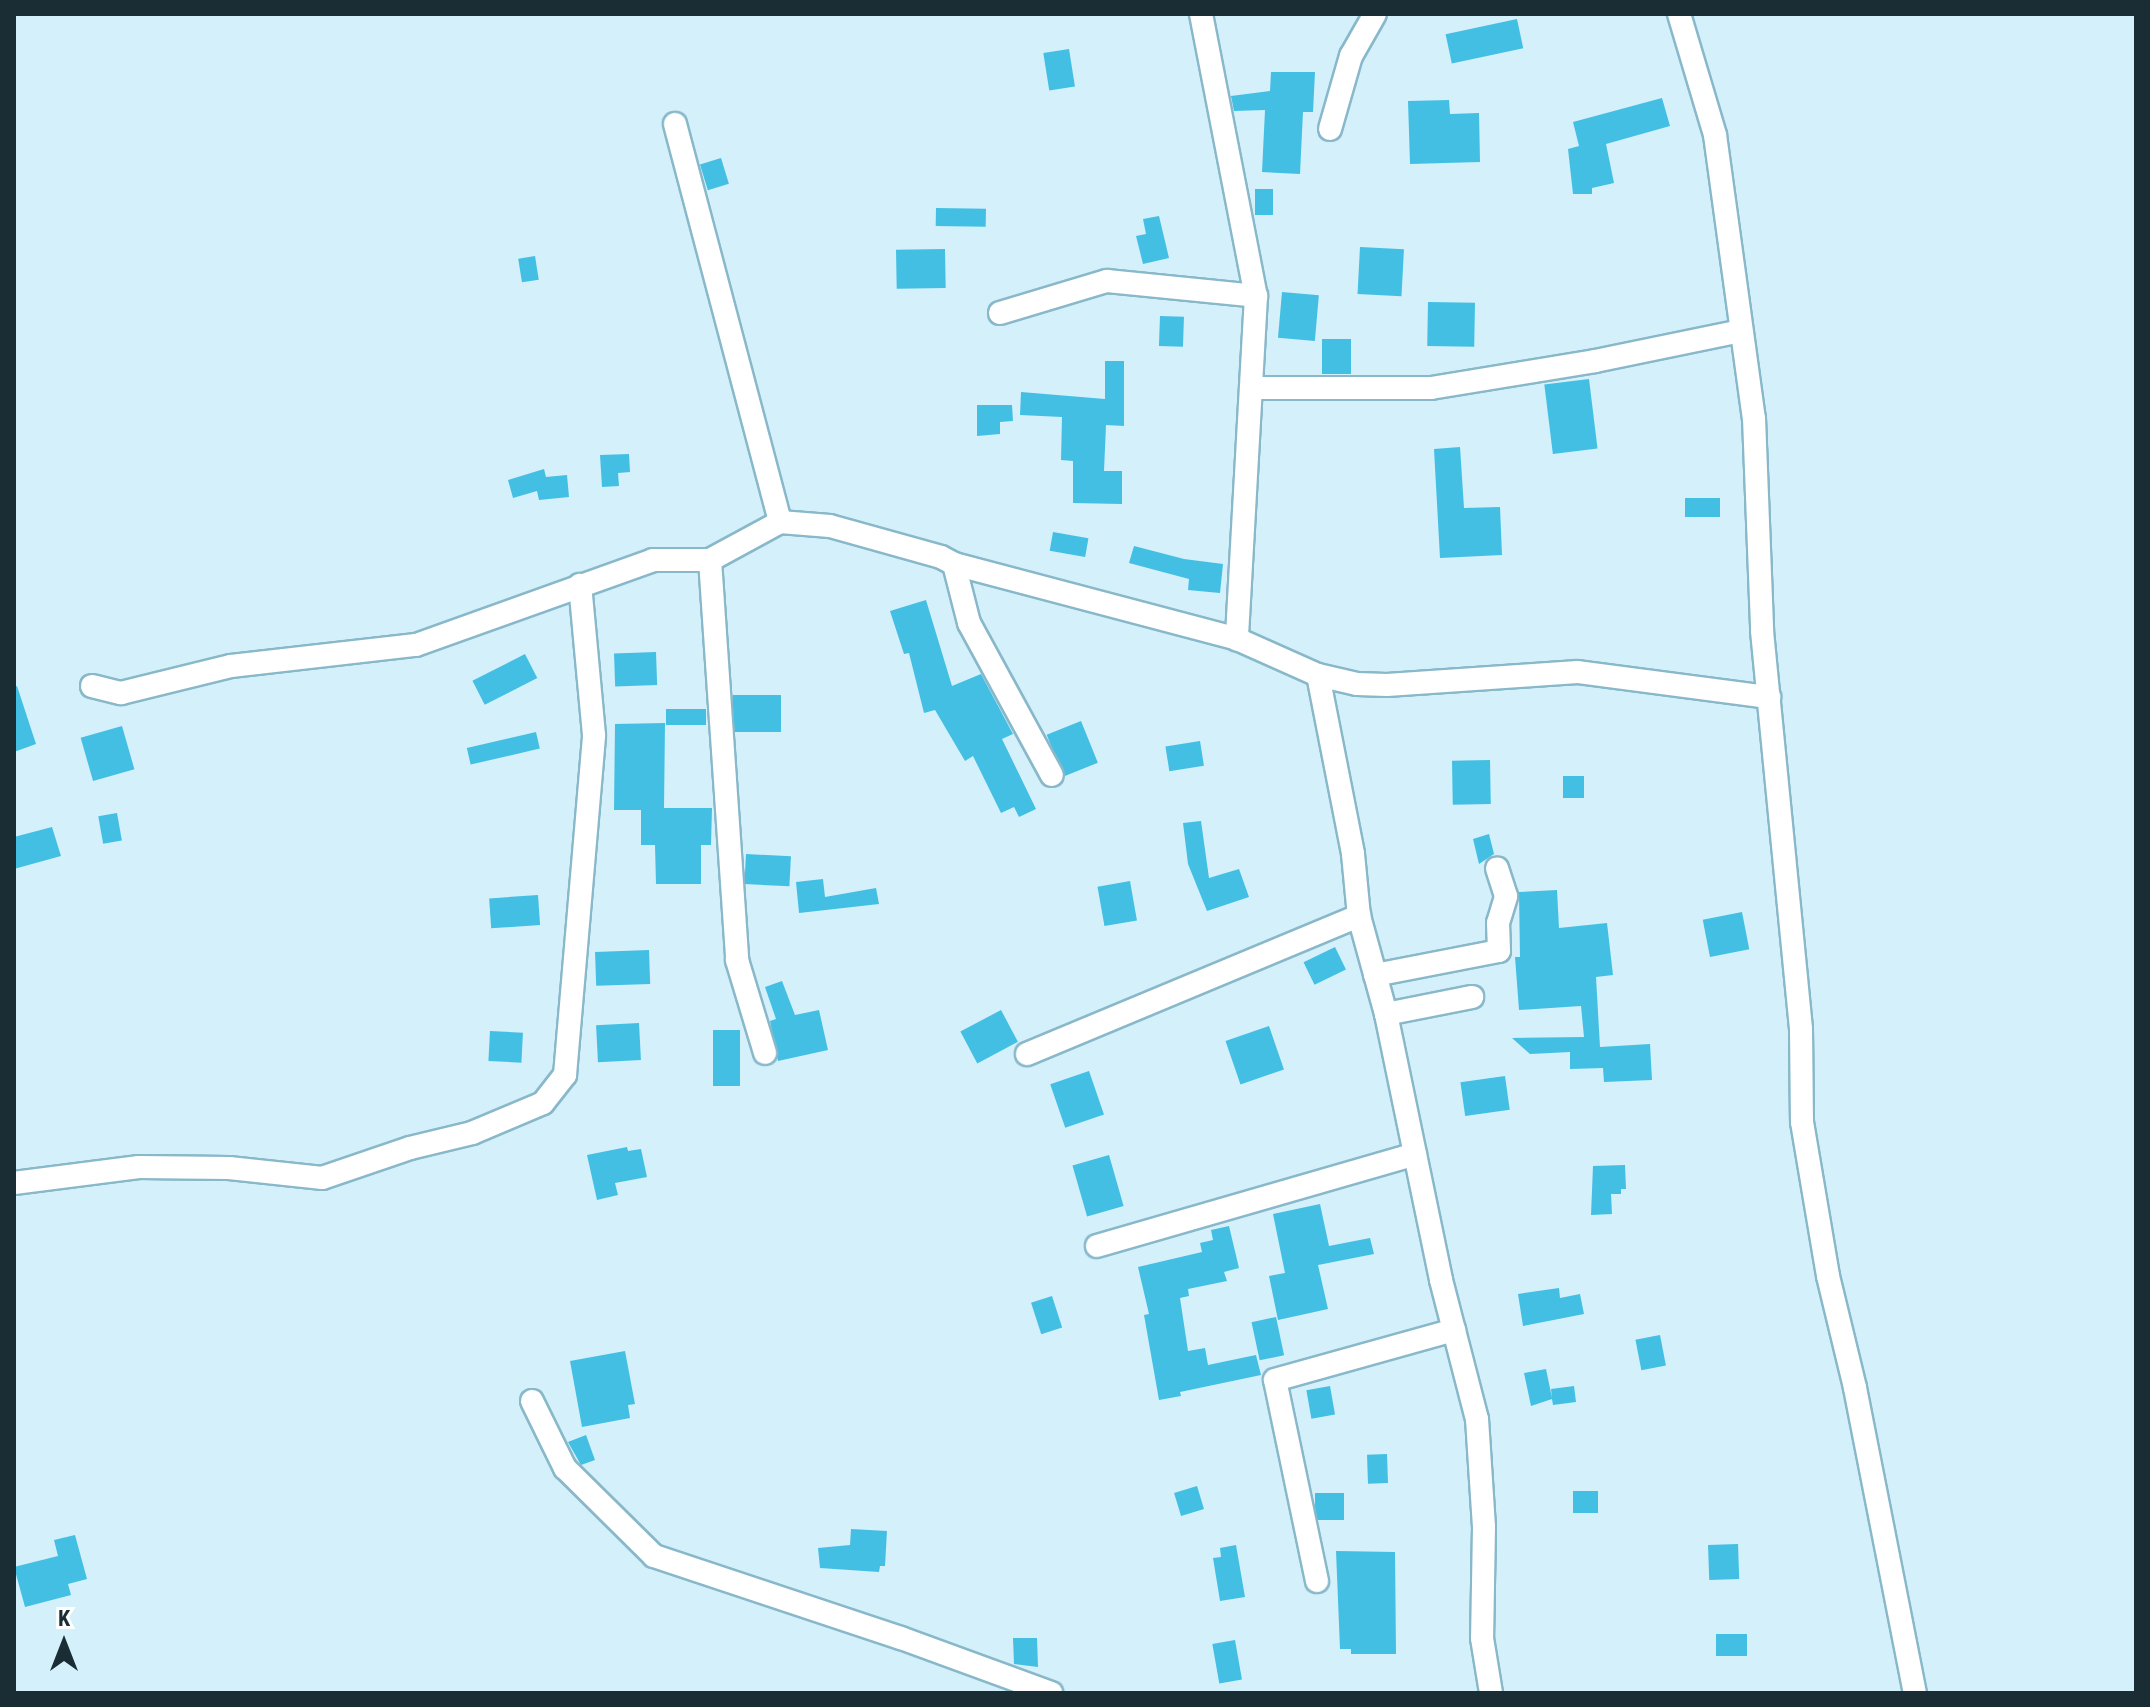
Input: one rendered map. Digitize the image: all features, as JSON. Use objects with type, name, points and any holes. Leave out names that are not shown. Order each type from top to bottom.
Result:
[{"type":"street","points":[[1201,14],[1256,296],[1237,639]]},
{"type":"street","points":[[1330,129],[1351,56],[1375,14]]},
{"type":"street","points":[[1679,14],[1715,135],[1754,418],[1769,697],[1801,1029],[1802,1122],[1828,1276],[1855,1388],[1915,1693]]},
{"type":"street","points":[[675,124],[780,522]]},
{"type":"street","points":[[1000,313],[1107,281],[1256,296]]},
{"type":"street","points":[[1253,388],[1431,388],[1595,361],[1741,331]]},
{"type":"street","points":[[92,686],[121,693],[231,666],[416,645],[653,560],[710,560],[780,522],[830,526],[941,557],[954,564],[1237,639],[1318,675],[1387,685],[1578,672],[1769,697]]},
{"type":"street","points":[[710,560],[737,960],[765,1053]]},
{"type":"street","points":[[954,564],[969,623],[1052,775]]},
{"type":"street","points":[[14,1183],[139,1167],[229,1168],[322,1178],[410,1148],[472,1133],[543,1103],[565,1075],[594,735],[580,585]]},
{"type":"street","points":[[1318,675],[1353,854],[1359,916],[1386,1014],[1454,1330],[1477,1419],[1484,1527],[1482,1638],[1491,1693]]},
{"type":"street","points":[[1375,975],[1499,951],[1498,923],[1506,896],[1497,868]]},
{"type":"street","points":[[1027,1054],[1359,916]]},
{"type":"street","points":[[1386,1014],[1472,997]]},
{"type":"street","points":[[1097,1246],[1415,1154]]},
{"type":"street","points":[[1317,1581],[1275,1380],[1454,1330]]},
{"type":"street","points":[[532,1401],[565,1468],[654,1556],[901,1638],[1051,1693]]},
{"type":"building","points":[[1517,19],[1523,48],[1452,64],[1446,34]]},
{"type":"building","points":[[1069,49],[1075,87],[1049,91],[1043,53]]},
{"type":"building","points":[[1271,72],[1315,72],[1313,112],[1303,112],[1300,174],[1262,172],[1265,110],[1234,111],[1231,96],[1270,91]]},
{"type":"building","points":[[1662,98],[1670,126],[1606,144],[1614,183],[1592,188],[1592,194],[1573,194],[1568,149],[1579,146],[1573,122]]},
{"type":"building","points":[[1449,100],[1450,114],[1479,113],[1480,162],[1410,164],[1408,101]]},
{"type":"building","points":[[721,158],[729,184],[708,190],[700,164]]},
{"type":"building","points":[[1255,189],[1273,189],[1273,215],[1255,215]]},
{"type":"building","points":[[936,208],[986,209],[986,227],[936,226]]},
{"type":"building","points":[[1159,216],[1169,258],[1143,264],[1136,236],[1146,234],[1143,219]]},
{"type":"building","points":[[1360,247],[1404,249],[1401,296],[1358,294]]},
{"type":"building","points":[[945,249],[946,288],[897,289],[896,250]]},
{"type":"building","points":[[535,256],[539,280],[522,282],[518,259]]},
{"type":"building","points":[[1282,292],[1319,295],[1315,341],[1278,338]]},
{"type":"building","points":[[1428,302],[1475,303],[1474,347],[1427,346]]},
{"type":"building","points":[[1160,316],[1184,317],[1183,347],[1159,346]]},
{"type":"building","points":[[1322,339],[1351,339],[1351,374],[1322,374]]},
{"type":"building","points":[[1105,361],[1124,361],[1124,426],[1106,425],[1104,471],[1122,471],[1122,504],[1073,503],[1073,461],[1061,460],[1062,417],[1020,415],[1021,392],[1105,399]]},
{"type":"building","points":[[1589,379],[1598,448],[1553,454],[1544,384]]},
{"type":"building","points":[[977,405],[1012,405],[1013,421],[1000,422],[1000,434],[977,436]]},
{"type":"building","points":[[1460,447],[1464,508],[1500,507],[1502,555],[1440,558],[1434,449]]},
{"type":"building","points":[[629,454],[630,472],[618,473],[619,486],[602,487],[600,455]]},
{"type":"building","points":[[544,469],[546,477],[567,475],[569,497],[539,500],[537,491],[513,498],[508,480]]},
{"type":"building","points":[[1685,498],[1720,498],[1720,517],[1685,517]]},
{"type":"building","points":[[1053,532],[1088,538],[1085,557],[1050,551]]},
{"type":"building","points":[[1134,546],[1184,559],[1223,564],[1220,593],[1188,590],[1189,579],[1129,563]]},
{"type":"building","points":[[926,600],[952,686],[981,674],[1013,734],[1002,739],[1036,809],[1019,817],[1014,807],[1001,813],[973,756],[965,761],[935,710],[924,713],[909,653],[904,654],[890,611]]},
{"type":"building","points":[[656,652],[657,685],[615,686],[614,653]]},
{"type":"building","points":[[525,654],[537,678],[485,705],[472,681]]},
{"type":"building","points":[[17,686],[36,744],[14,752],[14,687]]},
{"type":"building","points":[[733,695],[781,695],[781,732],[733,732]]},
{"type":"building","points":[[666,709],[706,709],[706,725],[666,725]]},
{"type":"building","points":[[1081,721],[1098,763],[1064,777],[1047,735]]},
{"type":"building","points":[[665,723],[664,808],[712,808],[711,845],[701,845],[701,884],[656,884],[655,845],[641,845],[641,810],[614,810],[615,724]]},
{"type":"building","points":[[122,726],[134,769],[93,781],[81,738]]},
{"type":"building","points":[[536,732],[540,749],[471,765],[467,748]]},
{"type":"building","points":[[1200,741],[1204,766],[1169,771],[1165,746]]},
{"type":"building","points":[[1490,760],[1491,804],[1453,805],[1452,761]]},
{"type":"building","points":[[1563,776],[1584,776],[1584,798],[1563,798]]},
{"type":"building","points":[[117,813],[122,841],[103,844],[98,816]]},
{"type":"building","points":[[1201,821],[1209,878],[1239,869],[1249,897],[1207,911],[1188,864],[1183,823]]},
{"type":"building","points":[[52,827],[61,856],[14,869],[14,837]]},
{"type":"building","points":[[1489,834],[1494,854],[1479,864],[1473,839]]},
{"type":"building","points":[[746,854],[791,856],[789,886],[744,884]]},
{"type":"building","points":[[823,879],[825,897],[876,888],[879,904],[799,913],[796,882]]},
{"type":"building","points":[[1130,881],[1137,920],[1104,926],[1098,887]]},
{"type":"building","points":[[1557,890],[1559,928],[1607,923],[1613,975],[1596,977],[1600,1047],[1650,1044],[1652,1080],[1604,1082],[1603,1068],[1570,1069],[1570,1052],[1530,1054],[1512,1038],[1584,1037],[1581,1006],[1519,1010],[1515,957],[1520,957],[1519,892]]},
{"type":"building","points":[[538,895],[540,925],[491,928],[489,898]]},
{"type":"building","points":[[1742,912],[1749,949],[1710,957],[1703,920]]},
{"type":"building","points":[[1335,947],[1346,969],[1315,985],[1304,962]]},
{"type":"building","points":[[649,950],[650,984],[596,986],[595,952]]},
{"type":"building","points":[[782,981],[795,1015],[819,1010],[828,1050],[778,1061],[770,1021],[776,1019],[765,987]]},
{"type":"building","points":[[1001,1010],[1018,1042],[977,1063],[960,1032]]},
{"type":"building","points":[[639,1023],[641,1060],[598,1062],[596,1025]]},
{"type":"building","points":[[1269,1026],[1284,1069],[1240,1084],[1226,1041]]},
{"type":"building","points":[[713,1030],[740,1030],[740,1086],[713,1086]]},
{"type":"building","points":[[490,1031],[523,1033],[521,1063],[488,1061]]},
{"type":"building","points":[[1089,1071],[1104,1114],[1065,1128],[1050,1084]]},
{"type":"building","points":[[1505,1076],[1510,1110],[1465,1116],[1460,1082]]},
{"type":"building","points":[[627,1147],[628,1151],[641,1149],[647,1177],[615,1183],[618,1195],[597,1200],[587,1155]]},
{"type":"building","points":[[1109,1155],[1124,1206],[1087,1216],[1072,1165]]},
{"type":"building","points":[[1625,1165],[1626,1189],[1621,1189],[1621,1194],[1611,1194],[1612,1214],[1591,1215],[1593,1166]]},
{"type":"building","points":[[1320,1204],[1329,1246],[1370,1238],[1374,1254],[1318,1265],[1328,1309],[1278,1320],[1269,1276],[1285,1273],[1273,1214]]},
{"type":"building","points":[[1229,1226],[1239,1268],[1224,1272],[1227,1281],[1188,1289],[1189,1296],[1180,1298],[1188,1351],[1205,1348],[1208,1365],[1256,1355],[1261,1375],[1180,1392],[1181,1396],[1159,1400],[1144,1315],[1149,1314],[1138,1267],[1202,1252],[1200,1243],[1213,1240],[1211,1230]]},
{"type":"building","points":[[1559,1288],[1560,1298],[1580,1294],[1584,1314],[1523,1326],[1518,1294]]},
{"type":"building","points":[[1052,1296],[1062,1327],[1041,1334],[1031,1303]]},
{"type":"building","points":[[1276,1317],[1284,1355],[1260,1360],[1252,1322]]},
{"type":"building","points":[[1660,1335],[1666,1365],[1641,1370],[1635,1340]]},
{"type":"building","points":[[625,1351],[635,1404],[628,1405],[630,1418],[582,1427],[570,1361]]},
{"type":"building","points":[[1546,1369],[1552,1398],[1551,1389],[1574,1386],[1576,1402],[1553,1405],[1552,1399],[1531,1406],[1524,1373]]},
{"type":"building","points":[[1330,1386],[1335,1415],[1311,1419],[1306,1390]]},
{"type":"building","points":[[586,1435],[595,1460],[581,1465],[568,1442]]},
{"type":"building","points":[[1387,1454],[1388,1483],[1368,1484],[1367,1455]]},
{"type":"building","points":[[1197,1486],[1204,1509],[1181,1516],[1174,1493]]},
{"type":"building","points":[[1573,1491],[1598,1491],[1598,1513],[1573,1513]]},
{"type":"building","points":[[1315,1493],[1344,1493],[1344,1520],[1315,1520]]},
{"type":"building","points":[[851,1529],[887,1531],[885,1566],[880,1566],[879,1572],[820,1568],[818,1548],[850,1545]]},
{"type":"building","points":[[75,1535],[87,1579],[68,1584],[71,1595],[25,1607],[14,1567],[58,1556],[54,1540]]},
{"type":"building","points":[[1738,1544],[1739,1579],[1709,1580],[1708,1545]]},
{"type":"building","points":[[1236,1545],[1245,1597],[1220,1601],[1213,1558],[1221,1557],[1220,1548]]},
{"type":"building","points":[[1336,1551],[1395,1552],[1396,1654],[1351,1654],[1351,1649],[1340,1649]]},
{"type":"building","points":[[1716,1634],[1747,1634],[1747,1656],[1716,1656]]},
{"type":"building","points":[[1013,1638],[1037,1638],[1038,1667],[1014,1664]]},
{"type":"building","points":[[1235,1640],[1242,1679],[1219,1683],[1212,1644]]}]
